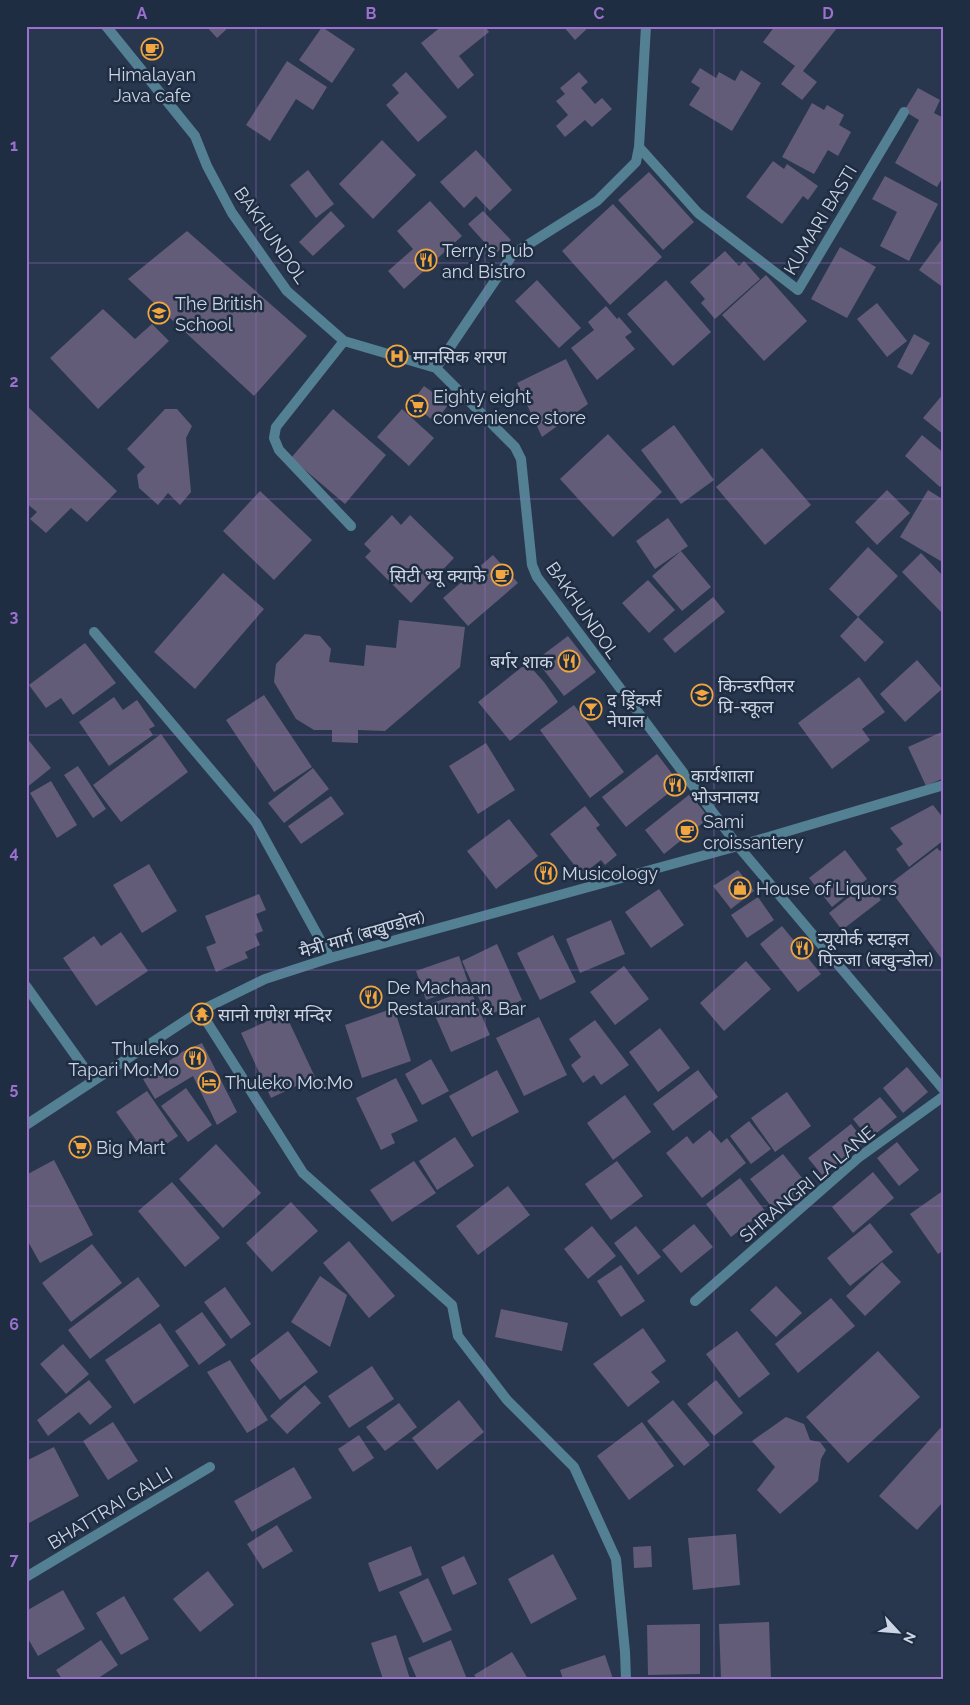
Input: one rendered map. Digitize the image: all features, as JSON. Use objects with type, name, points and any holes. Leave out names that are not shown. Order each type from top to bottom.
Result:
[{"type":"street","name":"BAKHUNDOL","points":[[106,26],[195,136],[207,166],[232,213],[287,291],[344,341],[436,368],[515,447],[521,459],[532,565],[537,577],[738,846],[944,1090]]},
{"type":"street","points":[[436,368],[513,254],[597,200],[636,162],[639,147],[646,26]]},
{"type":"street","name":"KUMARI BASTI","points":[[639,147],[698,213],[798,290],[904,112]]},
{"type":"street","points":[[344,341],[276,427],[274,438],[279,450],[351,526]]},
{"type":"street","points":[[94,632],[256,823],[330,958]]},
{"type":"street","name":"मैत्री मार्ग (बखुण्डोल)","points":[[26,1125],[200,1012],[265,979],[330,958],[738,846],[944,785]]},
{"type":"street","points":[[26,986],[93,1080]]},
{"type":"street","points":[[200,1012],[302,1173],[452,1305],[458,1336],[508,1400],[574,1467],[616,1559],[626,1679]]},
{"type":"street","name":"SHRANGRI LA LANE","points":[[695,1301],[858,1158],[944,1096]]},
{"type":"street","name":"BHATTRAI GALLI","points":[[26,1577],[210,1467]]},
{"type":"building","points":[[206,26],[230,26],[217,38]]},
{"type":"building","points":[[442,26],[485,26],[489,32],[459,56],[474,75],[458,89],[421,43]]},
{"type":"building","points":[[563,26],[590,26],[575,40]]},
{"type":"building","points":[[775,26],[835,26],[837,28],[803,71],[817,82],[802,100],[781,84],[795,66],[763,42]]},
{"type":"building","points":[[322,27],[355,49],[332,83],[299,60]]},
{"type":"building","points":[[287,61],[327,87],[313,110],[296,99],[270,141],[246,125]]},
{"type":"building","points":[[700,68],[716,78],[719,72],[735,81],[741,70],[761,83],[732,131],[689,105],[700,88],[691,82]]},
{"type":"building","points":[[406,72],[447,117],[418,142],[386,105],[399,93],[392,85]]},
{"type":"building","points":[[579,72],[588,82],[581,88],[595,104],[602,98],[612,109],[592,127],[585,120],[565,137],[556,126],[568,115],[556,101],[565,94],[560,88]]},
{"type":"building","points":[[918,88],[940,100],[934,113],[944,118],[944,175],[937,187],[895,163],[919,120],[904,111]]},
{"type":"building","points":[[812,103],[824,110],[827,105],[844,115],[839,125],[851,132],[838,156],[828,150],[814,174],[782,157]]},
{"type":"building","points":[[382,140],[416,175],[373,219],[339,184]]},
{"type":"building","points":[[476,150],[512,190],[490,211],[476,196],[464,208],[440,182]]},
{"type":"building","points":[[773,161],[784,169],[787,164],[818,186],[808,200],[803,196],[782,224],[746,197]]},
{"type":"building","points":[[308,170],[334,204],[316,218],[290,185]]},
{"type":"building","points":[[649,172],[694,222],[663,250],[618,200]]},
{"type":"building","points":[[885,176],[938,204],[909,261],[880,246],[897,212],[872,199]]},
{"type":"building","points":[[430,201],[462,236],[404,289],[388,271],[413,249],[397,231]]},
{"type":"building","points":[[613,204],[662,257],[610,305],[562,251]]},
{"type":"building","points":[[331,211],[345,226],[313,256],[299,242]]},
{"type":"building","points":[[483,211],[511,240],[495,254],[468,224]]},
{"type":"building","points":[[187,231],[307,336],[254,396],[128,279]]},
{"type":"building","points":[[944,236],[944,288],[919,270]]},
{"type":"building","points":[[840,247],[876,267],[847,318],[811,299]]},
{"type":"building","points":[[725,251],[739,266],[744,261],[760,279],[715,319],[701,303],[705,299],[690,282]]},
{"type":"building","points":[[766,275],[807,321],[764,361],[722,315]]},
{"type":"building","points":[[537,280],[581,328],[559,348],[515,301]]},
{"type":"building","points":[[666,280],[711,332],[673,366],[627,314]]},
{"type":"building","points":[[877,303],[907,341],[887,357],[857,319]]},
{"type":"building","points":[[606,306],[632,332],[625,337],[635,349],[597,380],[571,348],[594,330],[588,322]]},
{"type":"building","points":[[103,309],[135,339],[152,324],[169,341],[98,409],[50,358]]},
{"type":"building","points":[[914,334],[930,343],[912,375],[897,367]]},
{"type":"building","points":[[566,359],[588,404],[542,437],[517,383]]},
{"type":"building","points":[[424,386],[449,404],[435,422],[411,403]]},
{"type":"building","points":[[944,393],[944,435],[923,418]]},
{"type":"building","points":[[26,405],[117,491],[87,522],[71,508],[46,533],[30,519],[37,512],[26,503]]},
{"type":"building","points":[[165,409],[177,409],[192,426],[186,438],[191,492],[180,505],[168,493],[158,505],[139,488],[137,475],[145,467],[127,449]]},
{"type":"building","points":[[333,409],[386,455],[345,504],[291,458]]},
{"type":"building","points":[[402,409],[434,438],[409,466],[377,437]]},
{"type":"building","points":[[674,425],[714,480],[681,504],[641,450]]},
{"type":"building","points":[[608,434],[662,492],[613,537],[560,479]]},
{"type":"building","points":[[922,435],[944,453],[944,482],[940,487],[905,456]]},
{"type":"building","points":[[762,448],[811,505],[765,545],[716,487]]},
{"type":"building","points":[[887,490],[910,513],[877,545],[855,522]]},
{"type":"building","points":[[928,490],[944,500],[944,563],[900,537]]},
{"type":"building","points":[[260,491],[312,540],[274,580],[223,531]]},
{"type":"building","points":[[392,515],[401,525],[410,515],[454,558],[411,603],[365,557],[371,551],[364,544]]},
{"type":"building","points":[[668,518],[688,546],[655,569],[636,541]]},
{"type":"building","points":[[868,547],[898,576],[858,617],[829,589]]},
{"type":"building","points":[[681,551],[711,587],[682,611],[652,576]]},
{"type":"building","points":[[921,553],[944,577],[944,612],[942,613],[902,572]]},
{"type":"building","points":[[493,555],[518,583],[468,626],[443,598]]},
{"type":"building","points":[[223,573],[264,609],[195,689],[154,652]]},
{"type":"building","points":[[648,580],[675,610],[649,633],[622,603]]},
{"type":"building","points":[[713,597],[725,612],[675,653],[663,639]]},
{"type":"building","points":[[858,617],[884,642],[865,662],[840,636]]},
{"type":"building","points":[[399,620],[465,627],[460,667],[385,731],[358,730],[358,743],[332,742],[332,730],[314,730],[296,719],[274,682],[276,664],[305,634],[320,636],[331,649],[329,662],[364,666],[366,645],[396,648]]},
{"type":"building","points":[[568,636],[596,672],[564,696],[536,660]]},
{"type":"building","points":[[85,643],[116,683],[73,715],[61,698],[46,708],[29,685]]},
{"type":"building","points":[[917,660],[942,689],[905,722],[880,694]]},
{"type":"building","points":[[527,663],[558,702],[510,741],[478,702]]},
{"type":"building","points":[[859,677],[885,712],[862,729],[870,740],[832,769],[798,723]]},
{"type":"building","points":[[264,695],[312,767],[274,792],[226,720]]},
{"type":"building","points":[[114,697],[123,710],[137,700],[155,726],[149,729],[153,735],[109,766],[79,722]]},
{"type":"building","points":[[574,705],[624,772],[590,798],[540,730]]},
{"type":"building","points":[[944,731],[944,778],[926,786],[908,747]]},
{"type":"building","points":[[161,734],[188,772],[121,822],[93,785]]},
{"type":"building","points":[[26,737],[51,768],[26,788]]},
{"type":"building","points":[[486,743],[515,790],[478,814],[449,766]]},
{"type":"building","points":[[657,754],[680,784],[626,827],[602,797]]},
{"type":"building","points":[[78,766],[106,809],[93,818],[64,775]]},
{"type":"building","points":[[313,768],[329,789],[284,823],[268,803]]},
{"type":"building","points":[[51,781],[77,825],[57,838],[30,793]]},
{"type":"building","points":[[690,794],[709,818],[664,854],[645,830]]},
{"type":"building","points":[[331,796],[344,814],[301,844],[288,826]]},
{"type":"building","points":[[933,805],[944,819],[944,840],[909,867],[896,849],[903,844],[890,828]]},
{"type":"building","points":[[585,806],[600,825],[596,828],[617,855],[605,865],[601,860],[582,875],[550,834]]},
{"type":"building","points":[[509,819],[538,856],[496,889],[467,851]]},
{"type":"building","points":[[937,848],[940,851],[944,848],[944,962],[887,886]]},
{"type":"building","points":[[845,850],[867,879],[832,907],[809,878]]},
{"type":"building","points":[[149,864],[177,911],[142,933],[113,885]]},
{"type":"building","points":[[738,870],[754,891],[731,909],[713,886]]},
{"type":"building","points":[[868,882],[881,900],[842,930],[829,913]]},
{"type":"building","points":[[659,889],[684,925],[651,948],[625,912]]},
{"type":"building","points":[[259,894],[266,910],[256,914],[263,931],[255,934],[260,945],[245,952],[248,958],[216,972],[206,947],[216,943],[205,916]]},
{"type":"building","points":[[758,897],[774,920],[747,938],[731,915]]},
{"type":"building","points":[[611,920],[625,954],[580,973],[566,939]]},
{"type":"building","points":[[782,926],[821,974],[798,992],[760,944]]},
{"type":"building","points":[[121,932],[148,971],[96,1006],[63,958],[94,936],[101,946]]},
{"type":"building","points":[[553,935],[576,982],[540,1000],[517,953]]},
{"type":"building","points":[[497,944],[522,1000],[487,1016],[462,961]]},
{"type":"building","points":[[459,956],[469,985],[426,1000],[416,971]]},
{"type":"building","points":[[746,961],[771,989],[724,1031],[700,1003]]},
{"type":"building","points":[[624,966],[649,999],[615,1025],[590,992]]},
{"type":"building","points":[[470,989],[490,1035],[451,1052],[430,1004]]},
{"type":"building","points":[[394,1008],[411,1061],[362,1078],[345,1025]]},
{"type":"building","points":[[285,1013],[315,1077],[271,1098],[241,1033]]},
{"type":"building","points":[[539,1017],[567,1075],[524,1096],[496,1038]]},
{"type":"building","points":[[595,1020],[629,1065],[601,1085],[594,1075],[583,1083],[571,1065],[581,1057],[569,1039]]},
{"type":"building","points":[[660,1028],[690,1068],[658,1092],[629,1052]]},
{"type":"building","name":"Thuleko Mo:Mo","points":[[202,1043],[237,1112],[217,1125],[193,1076],[155,1099],[143,1079],[182,1052]]},
{"type":"building","points":[[431,1059],[449,1091],[422,1105],[405,1074]]},
{"type":"building","points":[[907,1067],[928,1092],[903,1113],[883,1088]]},
{"type":"building","points":[[497,1070],[519,1112],[472,1137],[449,1096]]},
{"type":"building","points":[[698,1070],[718,1097],[673,1131],[653,1104]]},
{"type":"building","points":[[396,1078],[418,1121],[391,1134],[395,1143],[381,1150],[356,1098]]},
{"type":"building","points":[[186,1088],[212,1125],[188,1142],[161,1106]]},
{"type":"building","points":[[147,1091],[178,1136],[148,1157],[116,1112]]},
{"type":"building","points":[[787,1092],[811,1126],[775,1152],[751,1118]]},
{"type":"building","points":[[625,1095],[651,1132],[613,1160],[587,1123]]},
{"type":"building","points":[[880,1097],[897,1117],[869,1139],[853,1119]]},
{"type":"building","points":[[749,1121],[771,1149],[751,1164],[730,1136]]},
{"type":"building","points":[[851,1124],[865,1142],[822,1175],[808,1158]]},
{"type":"building","points":[[710,1130],[721,1143],[727,1138],[746,1163],[702,1198],[666,1153],[687,1136],[693,1144]]},
{"type":"building","points":[[455,1137],[474,1166],[437,1190],[419,1161]]},
{"type":"building","points":[[897,1142],[919,1170],[899,1186],[877,1158]]},
{"type":"building","points":[[216,1144],[261,1193],[223,1228],[179,1179]]},
{"type":"building","points":[[783,1154],[810,1188],[777,1214],[750,1179]]},
{"type":"building","points":[[54,1160],[93,1235],[40,1263],[26,1238],[26,1175]]},
{"type":"building","points":[[414,1161],[436,1193],[392,1222],[370,1190]]},
{"type":"building","points":[[617,1161],[643,1196],[611,1220],[585,1184]]},
{"type":"building","points":[[873,1172],[894,1198],[853,1233],[832,1207]]},
{"type":"building","points":[[740,1178],[765,1211],[731,1237],[706,1204]]},
{"type":"building","points":[[172,1182],[220,1238],[185,1267],[138,1211]]},
{"type":"building","points":[[508,1186],[530,1215],[478,1255],[456,1226]]},
{"type":"building","points":[[944,1190],[944,1250],[938,1254],[910,1214]]},
{"type":"building","points":[[291,1202],[318,1231],[272,1272],[246,1243]]},
{"type":"building","points":[[870,1223],[893,1252],[850,1286],[827,1258]]},
{"type":"building","points":[[694,1224],[713,1247],[681,1273],[662,1250]]},
{"type":"building","points":[[592,1226],[616,1256],[588,1279],[564,1249]]},
{"type":"building","points":[[636,1226],[661,1257],[638,1275],[614,1243]]},
{"type":"building","points":[[349,1241],[395,1296],[369,1318],[323,1263]]},
{"type":"building","points":[[92,1244],[122,1283],[71,1322],[42,1283]]},
{"type":"building","points":[[882,1262],[901,1282],[865,1316],[846,1296]]},
{"type":"building","points":[[621,1265],[645,1301],[621,1317],[597,1281]]},
{"type":"building","points":[[320,1276],[347,1295],[330,1347],[291,1322]]},
{"type":"building","points":[[138,1277],[160,1306],[90,1359],[68,1330]]},
{"type":"building","points":[[776,1286],[802,1313],[776,1337],[750,1310]]},
{"type":"building","points":[[225,1287],[251,1324],[231,1339],[204,1302]]},
{"type":"building","points":[[831,1298],[855,1326],[798,1373],[775,1344]]},
{"type":"building","points":[[501,1309],[568,1323],[562,1351],[495,1337]]},
{"type":"building","points":[[202,1312],[226,1345],[199,1365],[175,1331]]},
{"type":"building","points":[[160,1323],[189,1366],[134,1404],[105,1360]]},
{"type":"building","points":[[643,1328],[666,1361],[651,1372],[660,1382],[628,1407],[593,1364]]},
{"type":"building","points":[[288,1331],[318,1372],[280,1400],[250,1360]]},
{"type":"building","points":[[737,1331],[770,1374],[739,1398],[706,1354]]},
{"type":"building","points":[[63,1344],[89,1374],[66,1394],[40,1364]]},
{"type":"building","points":[[878,1351],[920,1397],[848,1463],[806,1417]]},
{"type":"building","points":[[230,1360],[268,1420],[247,1433],[207,1372]]},
{"type":"building","points":[[372,1366],[394,1399],[349,1428],[328,1396]]},
{"type":"building","points":[[89,1380],[112,1407],[90,1425],[79,1412],[48,1436],[37,1420]]},
{"type":"building","points":[[716,1380],[743,1413],[714,1436],[687,1404]]},
{"type":"building","points":[[305,1385],[321,1403],[287,1434],[270,1416]]},
{"type":"building","points":[[459,1400],[484,1432],[437,1470],[412,1438]]},
{"type":"building","points":[[673,1400],[710,1445],[684,1466],[647,1421]]},
{"type":"building","points":[[399,1403],[417,1427],[385,1451],[366,1427]]},
{"type":"building","points":[[786,1417],[804,1424],[810,1440],[820,1442],[826,1450],[821,1459],[818,1481],[780,1514],[757,1490],[775,1467],[752,1441]]},
{"type":"building","points":[[113,1422],[138,1461],[108,1480],[83,1441]]},
{"type":"building","points":[[642,1422],[674,1466],[629,1500],[597,1456]]},
{"type":"building","points":[[944,1424],[944,1501],[917,1530],[879,1496]]},
{"type":"building","points":[[359,1435],[374,1458],[353,1472],[338,1449]]},
{"type":"building","points":[[54,1447],[79,1496],[29,1523],[26,1518],[26,1461]]},
{"type":"building","points":[[294,1467],[312,1498],[252,1532],[234,1501]]},
{"type":"building","points":[[277,1525],[293,1551],[263,1569],[247,1544]]},
{"type":"building","points":[[736,1534],[740,1585],[693,1590],[688,1538]]},
{"type":"building","points":[[411,1546],[422,1575],[379,1592],[368,1563]]},
{"type":"building","points":[[651,1546],[652,1567],[634,1568],[633,1547]]},
{"type":"building","points":[[553,1554],[577,1599],[531,1624],[508,1579]]},
{"type":"building","points":[[464,1556],[477,1584],[453,1595],[441,1567]]},
{"type":"building","points":[[208,1571],[234,1605],[200,1632],[173,1599]]},
{"type":"building","points":[[428,1578],[452,1630],[423,1643],[399,1592]]},
{"type":"building","points":[[63,1590],[85,1629],[38,1656],[26,1635],[26,1611]]},
{"type":"building","points":[[124,1596],[149,1639],[121,1655],[96,1613]]},
{"type":"building","points":[[769,1622],[771,1679],[721,1679],[719,1624]]},
{"type":"building","points":[[700,1624],[700,1674],[648,1675],[647,1625]]},
{"type":"building","points":[[396,1635],[410,1679],[383,1679],[371,1643]]},
{"type":"building","points":[[101,1640],[118,1665],[97,1679],[62,1679],[56,1670]]},
{"type":"building","points":[[451,1640],[467,1679],[417,1679],[408,1658]]},
{"type":"building","points":[[512,1652],[528,1679],[477,1679],[474,1675]]},
{"type":"building","points":[[605,1655],[613,1679],[563,1679],[560,1670]]},
{"type":"place","name":"Himalayan Java cafe","points":[[152,49]]},
{"type":"place","name":"Terry's Pub and Bistro","points":[[426,260]]},
{"type":"place","name":"The British School","points":[[159,313]]},
{"type":"place","name":"मानसिक शरण","points":[[397,356]]},
{"type":"place","name":"Eighty eight convenience store","points":[[417,406]]},
{"type":"place","name":"सिटी भ्यू क्याफे","points":[[502,575]]},
{"type":"place","name":"बर्गर शाक","points":[[569,661]]},
{"type":"place","name":"किन्डरपिलर प्रि-स्कूल","points":[[702,695]]},
{"type":"place","name":"द ड्रिंकर्स नेपाल","points":[[591,709]]},
{"type":"place","name":"कार्यशाला भोजनालय","points":[[675,785]]},
{"type":"place","name":"Sami croissantery","points":[[687,831]]},
{"type":"place","name":"Musicology","points":[[546,873]]},
{"type":"place","name":"House of Liquors","points":[[740,888]]},
{"type":"place","name":"न्यूयोर्क स्टाइल पिज्जा (बखुन्डोल)","points":[[802,948]]},
{"type":"place","name":"De Machaan Restaurant & Bar","points":[[371,997]]},
{"type":"place","name":"सानो गणेश मन्दिर","points":[[202,1014]]},
{"type":"place","name":"Thuleko Tapari Mo:Mo","points":[[195,1058]]},
{"type":"place","name":"Thuleko Mo:Mo","points":[[209,1082]]},
{"type":"place","name":"Big Mart","points":[[80,1147]]}]
